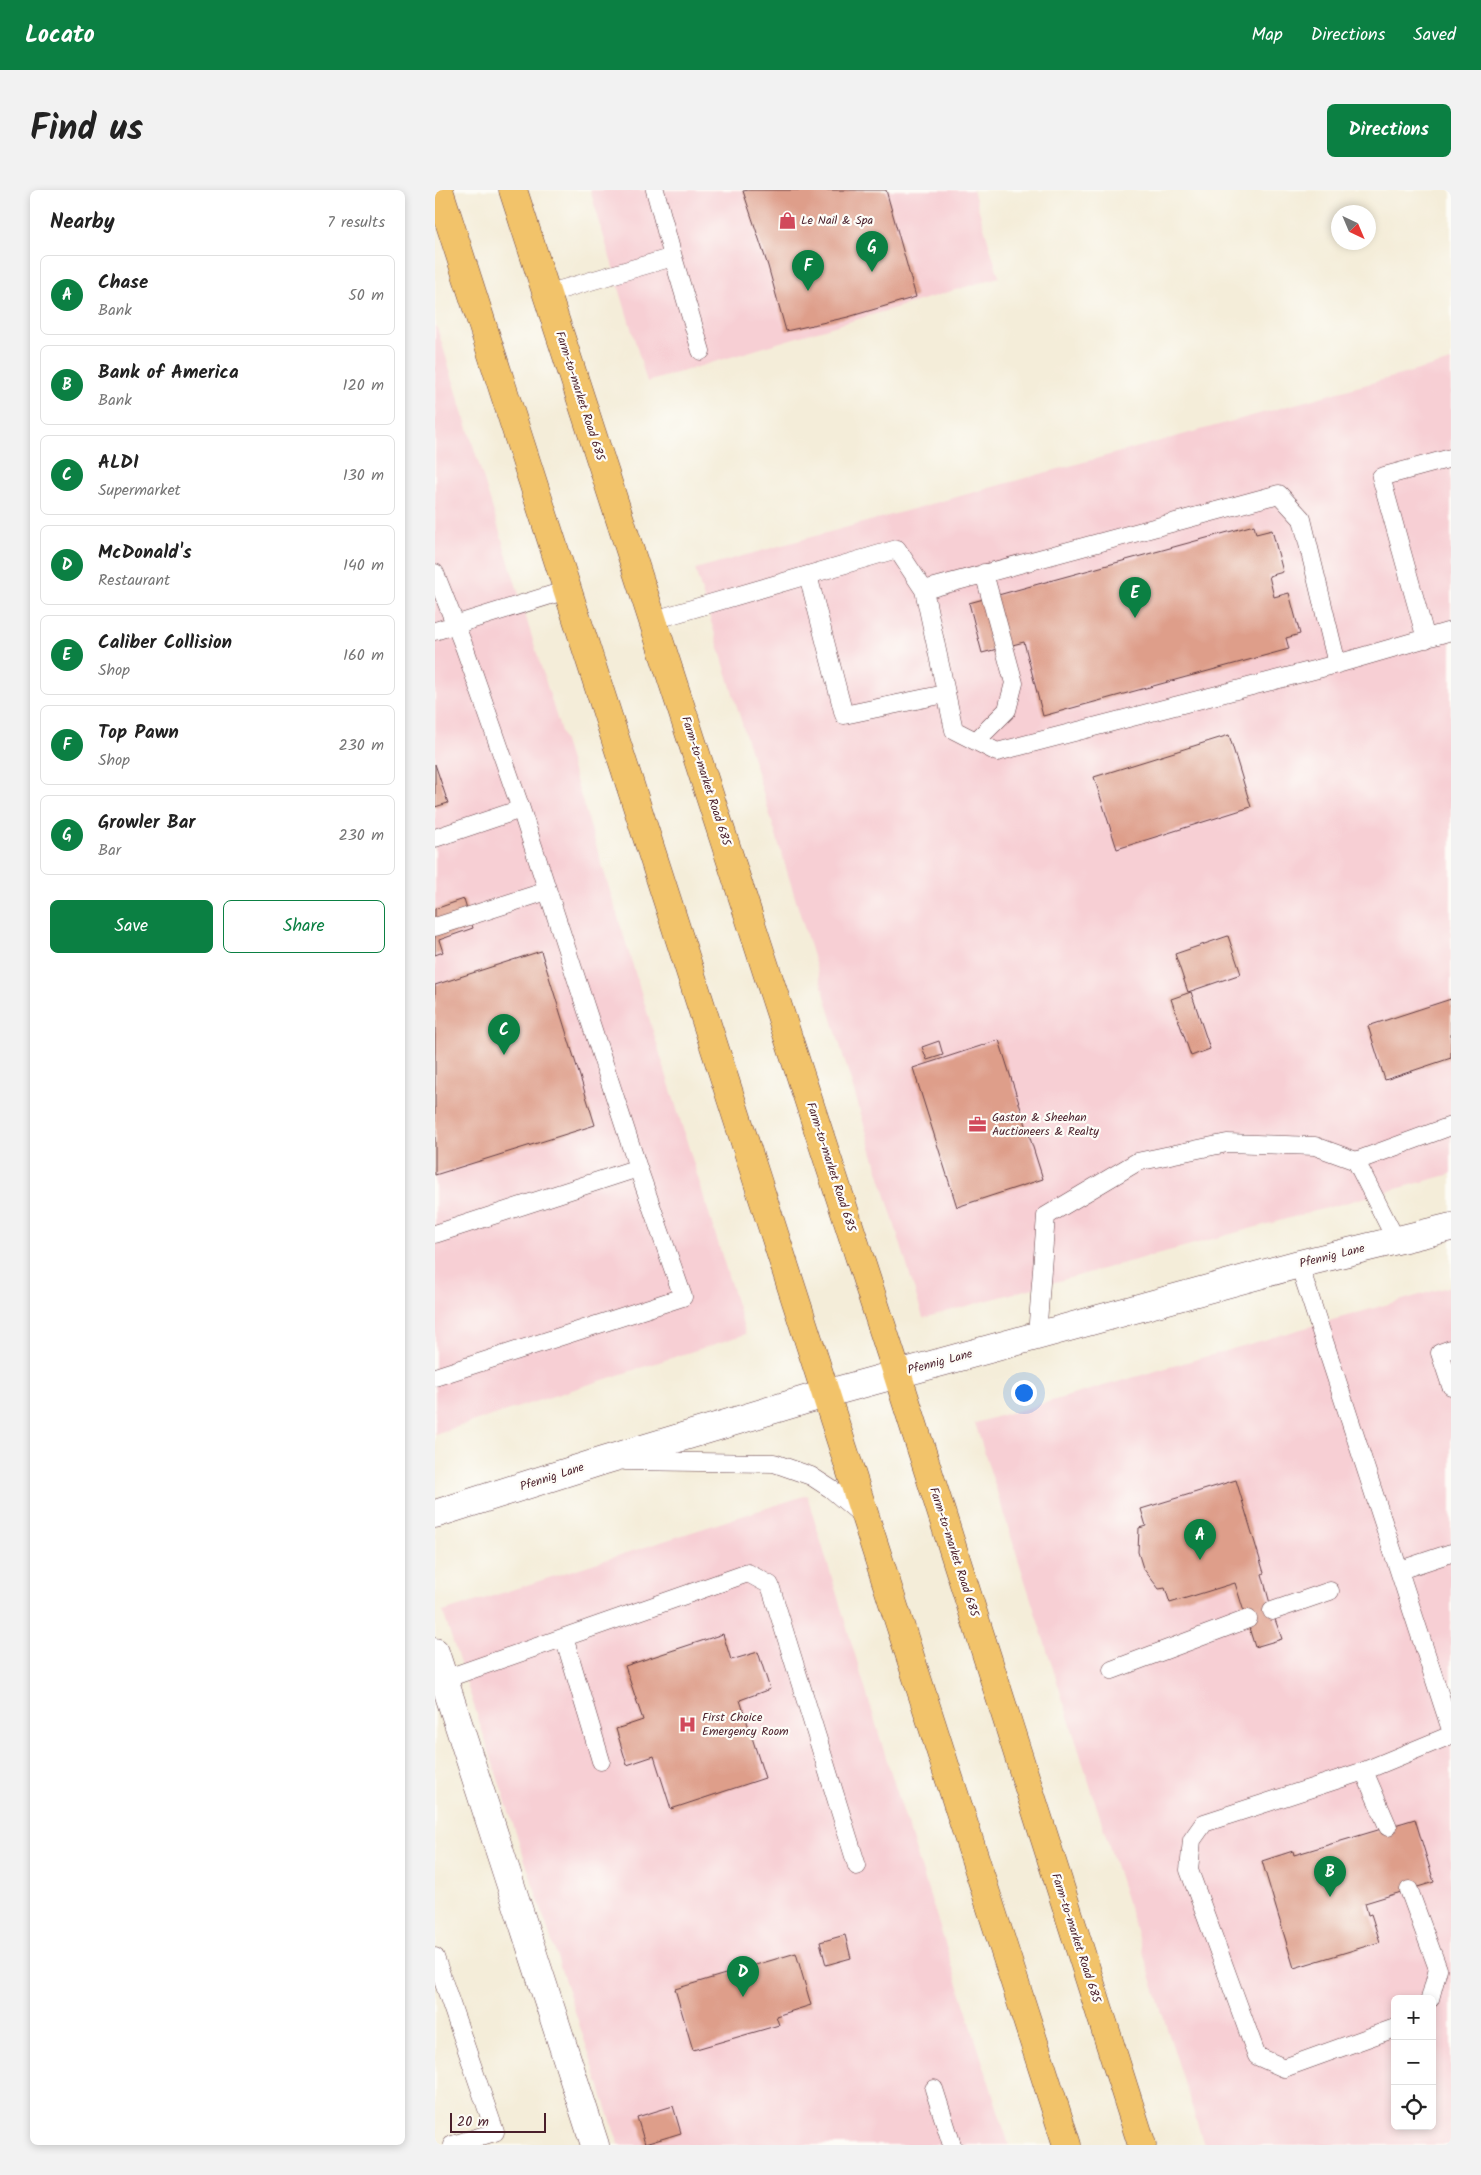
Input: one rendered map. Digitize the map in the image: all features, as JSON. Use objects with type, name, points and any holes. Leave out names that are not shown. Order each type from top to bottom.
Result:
[{"type":"main road","points":[[439,190],[1067,2145]]},
{"type":"main road","name":"Farm-to-market Road 685","points":[[513,190],[897,1373],[1142,2145]]},
{"type":"street","name":"Pfennig Lane","points":[[435,1514],[602,1461],[897,1373],[1299,1264],[1451,1227]]},
{"type":"street","points":[[435,1652],[439,1680],[595,2145]]},
{"type":"lane","points":[[655,190],[701,351]]},
{"type":"lane","points":[[546,294],[673,257]]},
{"type":"lane","points":[[1426,638],[1381,477],[1451,458]]},
{"type":"lane","points":[[924,590],[1279,494],[1301,519],[1337,664]]},
{"type":"lane","points":[[654,620],[897,549],[924,590],[945,694],[955,730],[997,752],[1337,664],[1451,631]]},
{"type":"lane","points":[[435,573],[456,624],[521,809],[638,1168],[683,1297],[552,1341],[435,1377]]},
{"type":"lane","points":[[976,741],[1007,710],[1014,683],[983,574]]},
{"type":"lane","points":[[807,575],[843,715],[945,694]]},
{"type":"lane","points":[[435,631],[567,590]]},
{"type":"lane","points":[[435,838],[521,809]]},
{"type":"lane","points":[[435,926],[547,891]]},
{"type":"lane","points":[[1037,1336],[1046,1216],[1137,1162],[1227,1143],[1315,1146],[1356,1161],[1451,1126]]},
{"type":"lane","points":[[1356,1161],[1396,1240]]},
{"type":"lane","points":[[435,1234],[638,1168]]},
{"type":"lane","points":[[1299,1264],[1451,1730]]},
{"type":"lane","points":[[1451,1349],[1440,1352],[1451,1386]]},
{"type":"lane","points":[[602,1461],[774,1463],[811,1476],[831,1489],[865,1518]]},
{"type":"lane","points":[[1400,1570],[1451,1553]]},
{"type":"lane","points":[[439,1680],[747,1573],[770,1585],[857,1866]]},
{"type":"lane","points":[[1272,1612],[1330,1591]]},
{"type":"lane","points":[[1112,1670],[1248,1620]]},
{"type":"lane","points":[[564,1636],[601,1761]]},
{"type":"lane","points":[[1391,2029],[1284,2068],[1257,2056],[1189,1870],[1192,1840],[1204,1823],[1364,1771],[1451,1735]]},
{"type":"lane","points":[[1364,1771],[1388,1828]]},
{"type":"lane","points":[[1409,1890],[1439,1969],[1431,1995]]},
{"type":"lane","points":[[435,1957],[495,2132],[452,2145]]},
{"type":"lane","points":[[934,2089],[952,2145]]},
{"type":"shaded area","points":[[590,190],[973,190],[999,277],[647,382]]},
{"type":"shaded area","points":[[435,321],[746,1334],[435,1434]]},
{"type":"shaded area","points":[[1451,361],[1451,1174],[923,1318],[695,569]]},
{"type":"shaded area","points":[[1451,1286],[1451,2145],[1204,2145],[975,1423]]},
{"type":"shaded area","points":[[807,1495],[884,1751],[1009,2145],[619,2145],[443,1612]]},
{"type":"building","points":[[886,190],[916,297],[848,317],[786,331],[768,266],[743,191]]},
{"type":"building","points":[[1254,525],[1256,534],[1272,530],[1283,572],[1269,576],[1274,597],[1289,593],[1300,634],[1286,638],[1289,649],[1043,716],[1024,642],[982,653],[969,603]]},
{"type":"building","points":[[1229,735],[1251,807],[1117,849],[1094,777]]},
{"type":"building","points":[[435,764],[448,803],[435,807]]},
{"type":"building","points":[[464,899],[473,928],[439,940],[443,952],[435,955],[435,909]]},
{"type":"building","points":[[1228,936],[1241,974],[1188,992],[1175,954]]},
{"type":"building","points":[[541,951],[595,1125],[435,1175],[435,985]]},
{"type":"building","points":[[1191,992],[1210,1049],[1191,1056],[1171,999]]},
{"type":"building","points":[[1451,999],[1451,1058],[1385,1080],[1368,1026]]},
{"type":"building","name":"Gaston & Sheehan Auctioneers & Realty","points":[[999,1040],[1043,1179],[957,1207],[913,1068]]},
{"type":"building","points":[[939,1041],[943,1055],[927,1060],[922,1047]]},
{"type":"building","points":[[1236,1480],[1264,1573],[1262,1574],[1272,1611],[1282,1639],[1255,1647],[1235,1583],[1170,1603],[1165,1588],[1159,1589],[1143,1568],[1138,1552],[1139,1528],[1146,1526],[1141,1509]]},
{"type":"building","name":"First Choice Emergency Room","points":[[723,1634],[731,1660],[758,1652],[770,1689],[740,1700],[765,1778],[671,1809],[654,1756],[627,1765],[616,1729],[643,1720],[625,1666]]},
{"type":"building","points":[[1415,1819],[1434,1882],[1365,1903],[1368,1915],[1371,1914],[1380,1942],[1294,1968],[1262,1861],[1293,1851],[1294,1855]]},
{"type":"building","points":[[845,1935],[851,1958],[826,1965],[820,1942]]},
{"type":"building","points":[[796,1953],[811,2005],[776,2016],[779,2025],[693,2050],[675,1989]]},
{"type":"building","points":[[673,2106],[681,2133],[645,2144],[637,2117]]},
{"type":"place","name":"Le Nail & Spa","points":[[787,220]]},
{"type":"place","name":"Growler Bar","points":[[872,272]]},
{"type":"place","name":"Top Pawn","points":[[808,291]]},
{"type":"place","name":"Caliber Collision","points":[[1135,618]]},
{"type":"place","name":"ALDI","points":[[504,1055]]},
{"type":"place","name":"Gaston & Sheehan Auctioneers & Realty","points":[[978,1124]]},
{"type":"place","name":"Chase","points":[[1200,1560]]},
{"type":"place","name":"First Choice Emergency Room","points":[[688,1724]]},
{"type":"place","name":"Bank of America","points":[[1330,1897]]},
{"type":"place","name":"McDonald's","points":[[743,1997]]}]
